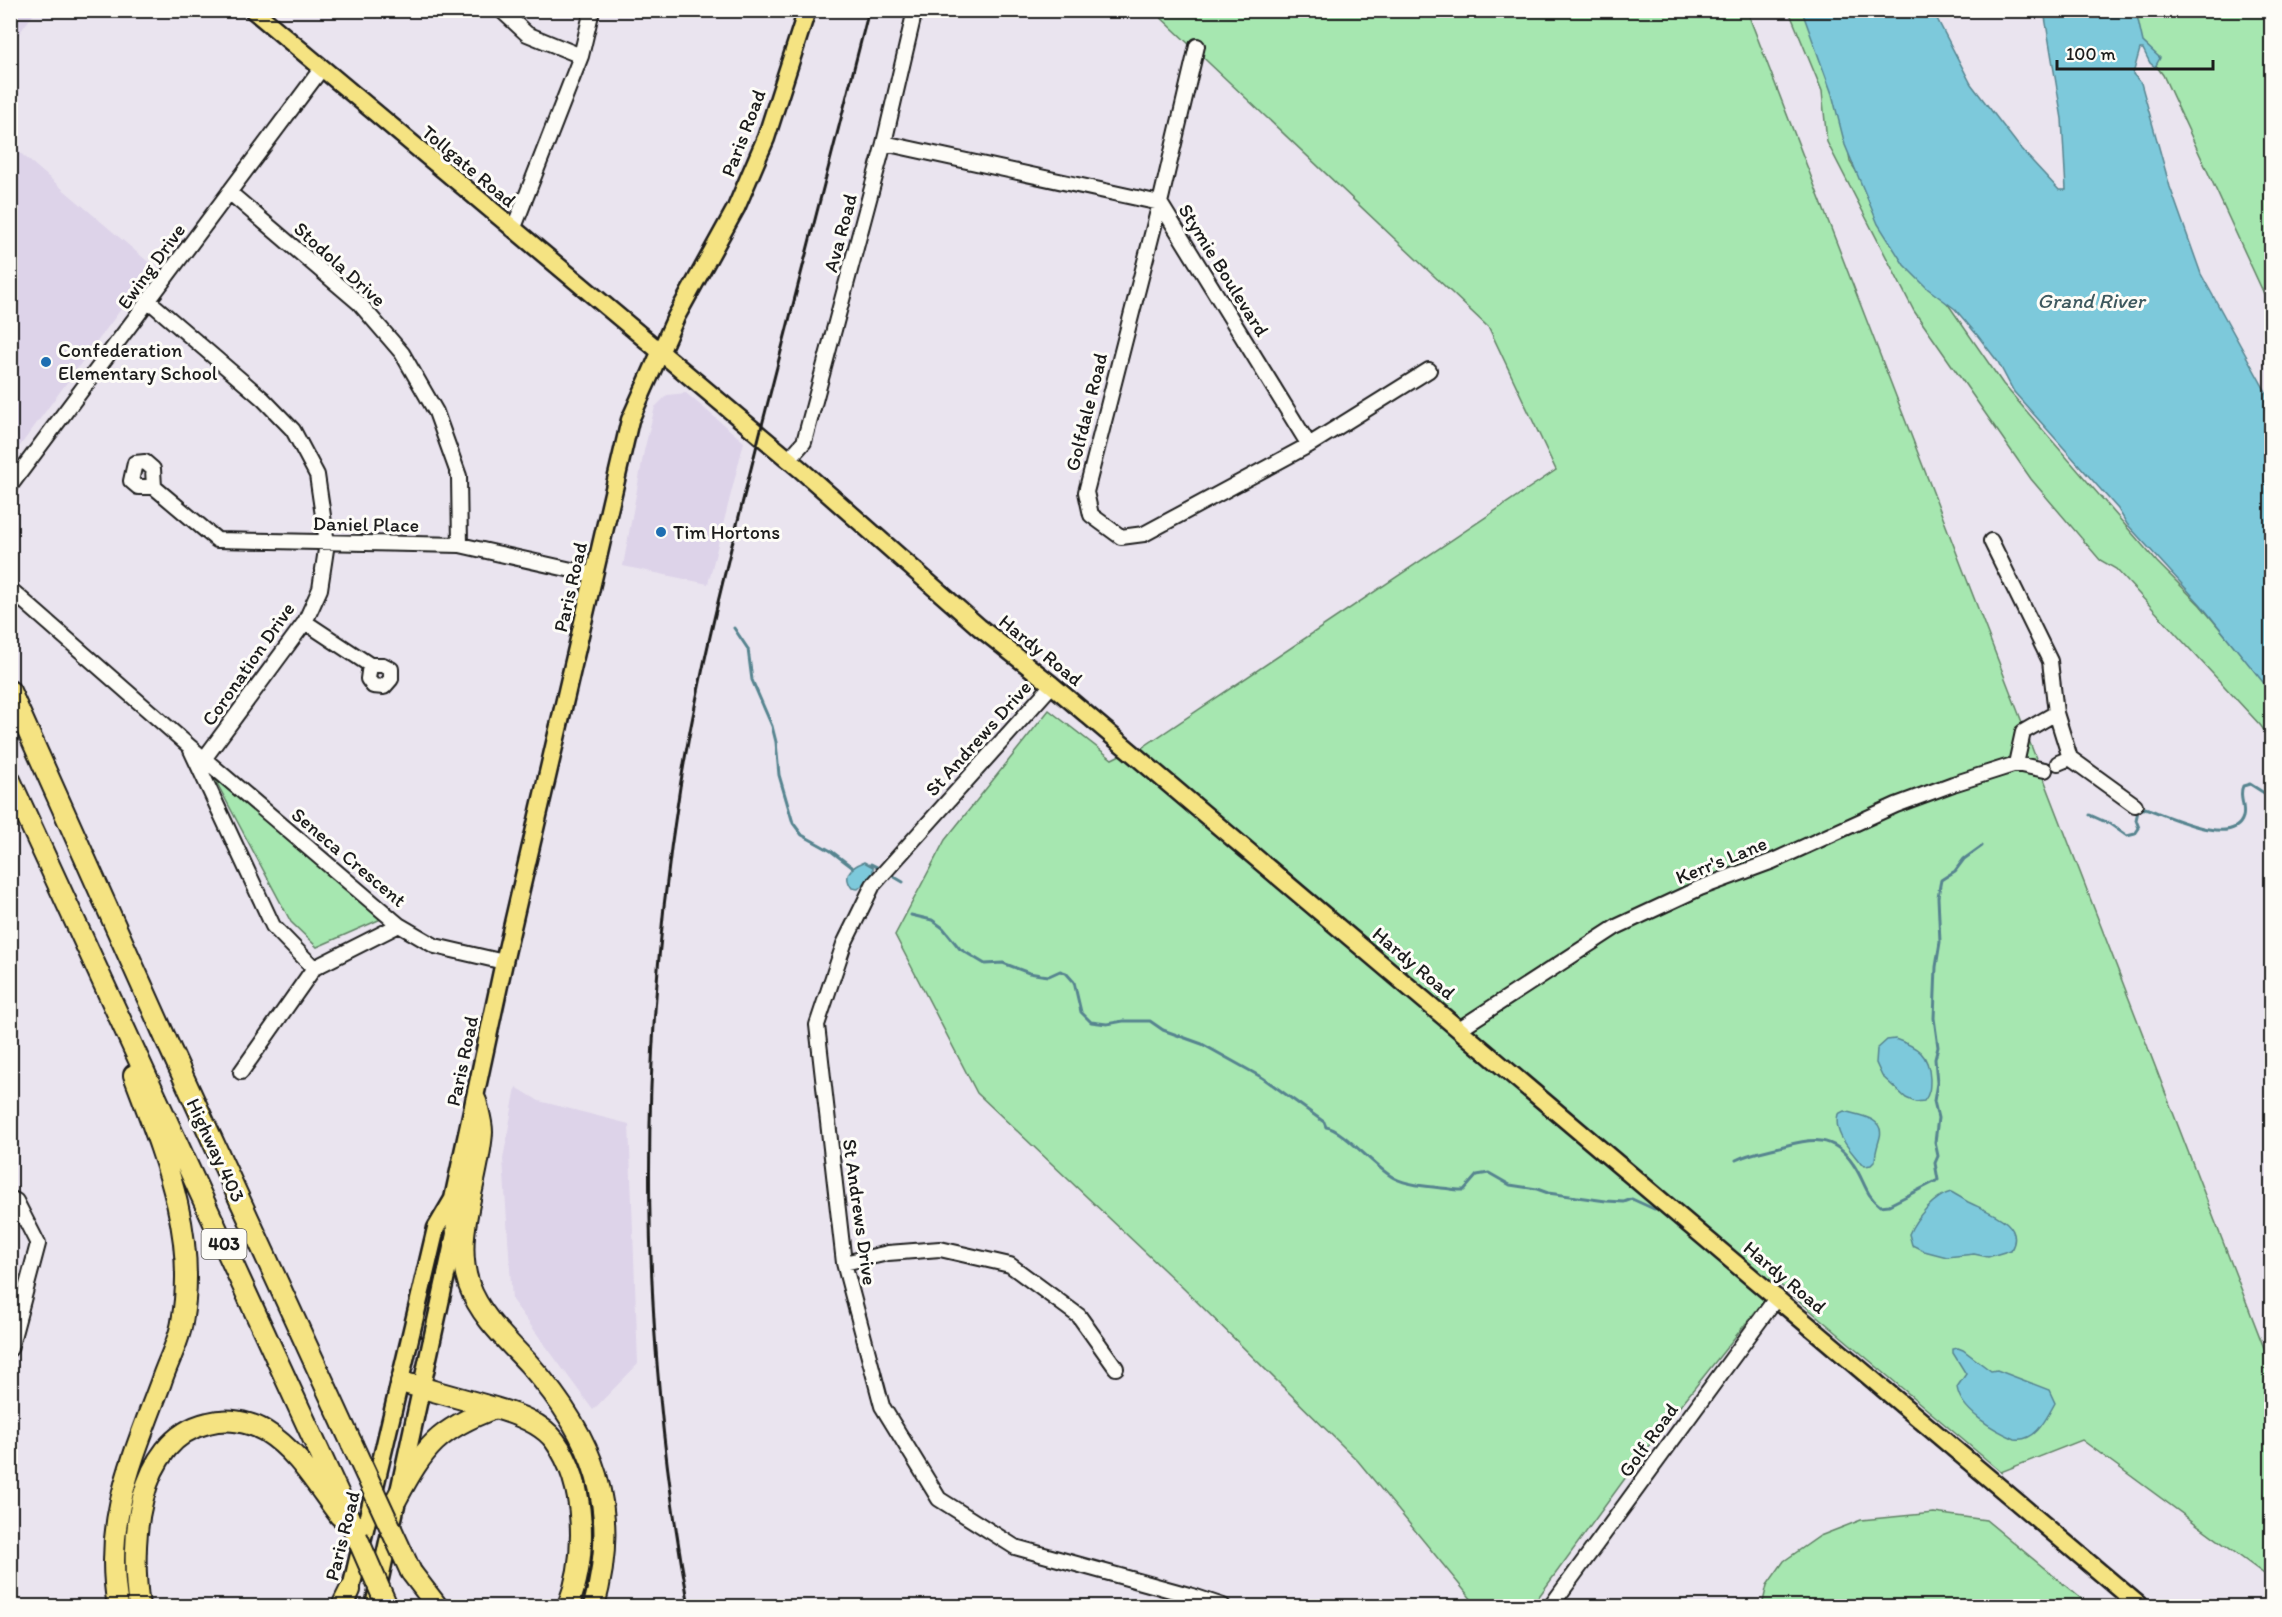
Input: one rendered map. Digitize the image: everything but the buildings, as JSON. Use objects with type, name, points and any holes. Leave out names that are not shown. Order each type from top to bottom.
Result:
[{"type":"highway","name":"Highway 403","points":[[10,691],[174,1057],[427,1606]]},
{"type":"highway","name":"Highway 403","points":[[10,780],[108,990],[339,1505]]},
{"type":"highway","points":[[108,990],[115,1024],[162,1151],[178,1203],[187,1255],[182,1323],[132,1461],[117,1512],[113,1552],[118,1606]]},
{"type":"highway","points":[[476,1101],[482,1130],[466,1222],[464,1262],[469,1284],[477,1302],[495,1326],[562,1403],[587,1448],[596,1474],[604,1511],[605,1552],[594,1606]]},
{"type":"highway","points":[[401,1382],[495,1408],[530,1421],[555,1441],[572,1476],[580,1516],[579,1569],[568,1606]]},
{"type":"highway","points":[[396,1500],[414,1466],[442,1434],[458,1424],[495,1408]]},
{"type":"highway","points":[[139,1606],[136,1552],[144,1495],[160,1456],[174,1440],[191,1429],[211,1422],[232,1421],[262,1430],[289,1449],[339,1505]]},
{"type":"highway","name":"403","points":[[339,1505],[357,1537],[387,1606]]},
{"type":"highway","points":[[411,1572],[437,1606]]},
{"type":"main road","name":"Tollgate Road","points":[[253,10],[659,353]]},
{"type":"main road","name":"Paris Road","points":[[374,1606],[455,1234],[453,1199],[476,1101],[504,962],[630,420],[676,317],[736,208],[766,138],[807,10]]},
{"type":"main road","name":"Hardy Road","points":[[659,353],[788,460],[980,627],[1052,685],[2140,1606]]},
{"type":"main road","name":"Paris Road","points":[[346,1601],[401,1382],[436,1228],[453,1199]]},
{"type":"street","points":[[501,10],[527,34],[581,56]]},
{"type":"street","points":[[513,230],[581,56],[592,10]]},
{"type":"street","name":"Ava Road","points":[[788,460],[804,442],[884,143],[915,10]]},
{"type":"street","name":"Golfdale Road","points":[[1197,46],[1160,203],[1086,492],[1091,515],[1121,537],[1144,534],[1309,445],[1429,370]]},
{"type":"street","name":"Ewing Drive","points":[[10,486],[322,68]]},
{"type":"street","name":"Stymie Boulevard","points":[[884,143],[1160,203],[1309,445]]},
{"type":"street","name":"Stodola Drive","points":[[229,192],[359,303],[402,353],[436,412],[459,476],[460,545]]},
{"type":"street","name":"Coronation Drive","points":[[149,301],[263,399],[293,430],[317,475],[327,543],[320,589],[305,622],[204,759]]},
{"type":"street","name":"Daniel Place","points":[[154,487],[217,540],[460,545],[594,575]]},
{"type":"street","points":[[1991,541],[2050,662],[2064,760],[2135,805]]},
{"type":"street","name":"Seneca Crescent","points":[[10,589],[204,759],[399,925],[435,946],[504,962]]},
{"type":"street","points":[[305,622],[370,665]]},
{"type":"street","name":"St Andrews Drive","points":[[1052,685],[873,885],[844,945],[817,1025],[844,1263],[882,1406],[939,1499],[1015,1547],[1222,1606]]},
{"type":"street","points":[[2045,770],[2016,764],[2023,732],[2056,713]]},
{"type":"street","name":"Seneca Crescent","points":[[189,746],[273,926],[314,968]]},
{"type":"street","name":"Kerr's Lane","points":[[1459,1029],[1616,927],[1700,888],[1773,861],[1896,805],[2016,764]]},
{"type":"street","points":[[242,1072],[314,968],[399,925]]},
{"type":"street","points":[[10,1198],[16,1201],[38,1244],[10,1349]]},
{"type":"street","points":[[844,1263],[888,1253],[940,1249],[1010,1265],[1078,1316],[1116,1368]]},
{"type":"street","name":"Golf Road","points":[[1551,1606],[1777,1297]]},
{"type":"shaded area","points":[[10,11],[36,11],[11,44]]},
{"type":"shaded area","name":"Confederation Elementary School","points":[[11,145],[153,266],[11,458]]},
{"type":"shaded area","points":[[686,393],[744,442],[708,584],[623,566],[644,451],[655,407],[667,395]]},
{"type":"shaded area","points":[[516,1087],[539,1101],[629,1124],[638,1364],[593,1410],[512,1300],[503,1159]]},
{"type":"green space","points":[[1154,11],[1747,11],[2271,1366],[2271,1579],[2082,1440],[2001,1472],[1778,1283],[1653,1440],[1532,1606],[1477,1606],[1358,1461],[1181,1286],[977,1093],[895,935],[945,840],[1049,710],[1112,759],[1134,748],[1137,751],[1556,470],[1489,328]]},
{"type":"green space","points":[[1789,11],[1809,11],[1844,113],[1850,162],[2003,384],[2157,562],[2200,605],[2271,690],[2271,741],[2261,726],[2116,569],[2100,560],[2031,479],[1914,311],[1827,142],[1822,91]]},
{"type":"green space","points":[[2116,11],[2271,11],[2271,309],[2163,75]]},
{"type":"green space","points":[[212,774],[381,919],[317,947],[291,922]]},
{"type":"green space","points":[[1934,1513],[1986,1520],[2090,1606],[1762,1606],[1767,1585],[1784,1561],[1820,1536],[1861,1520]]},
{"type":"water","name":"Grand River","points":[[1802,11],[1933,11],[1971,84],[2021,149],[2059,190],[2066,190],[2062,119],[2044,11],[2136,11],[2143,42],[2160,58],[2155,67],[2150,63],[2143,49],[2140,49],[2133,74],[2141,83],[2170,187],[2201,274],[2271,401],[2271,692],[2201,605],[2127,524],[2118,509],[2014,392],[1998,362],[1955,309],[1928,289],[1904,265],[1878,224],[1845,145],[1832,94]]},
{"type":"water","points":[[864,862],[873,867],[873,875],[858,889],[852,888],[848,879],[849,872]]},
{"type":"water","points":[[1895,1039],[1910,1045],[1925,1057],[1929,1070],[1930,1088],[1924,1101],[1915,1102],[1906,1098],[1882,1076],[1876,1063],[1877,1049],[1887,1040]]},
{"type":"water","points":[[1844,1111],[1868,1118],[1878,1125],[1880,1137],[1875,1161],[1871,1165],[1861,1164],[1840,1135],[1838,1114]]},
{"type":"water","points":[[1951,1192],[1994,1214],[2009,1225],[2014,1232],[2011,1250],[1988,1257],[1974,1254],[1947,1257],[1912,1245],[1909,1234],[1916,1221],[1938,1198]]},
{"type":"water","points":[[1958,1348],[1991,1371],[1997,1370],[2049,1390],[2055,1403],[2035,1433],[2029,1437],[2015,1439],[1988,1425],[1971,1412],[1959,1396],[1957,1387],[1966,1374],[1953,1353],[1953,1349]]},
{"type":"waterway","points":[[734,628],[748,649],[752,680],[772,726],[779,775],[793,823],[802,835],[831,851],[852,867]]},
{"type":"waterway","points":[[2090,815],[2110,824],[2127,836],[2135,834],[2139,828],[2136,820],[2138,811],[2145,808],[2198,827],[2227,830],[2237,826],[2243,817],[2241,794],[2243,786],[2250,784],[2272,798]]},
{"type":"waterway","points":[[1736,1160],[1802,1142],[1829,1143],[1838,1147],[1845,1154],[1857,1170],[1871,1197],[1880,1206],[1889,1205],[1938,1180],[1935,1163],[1938,1156],[1935,1142],[1938,1118],[1934,1101],[1937,1083],[1935,1059],[1938,1047],[1934,1018],[1936,967],[1940,942],[1938,897],[1941,880],[1955,871],[1964,859],[1982,846]]},
{"type":"waterway","points":[[871,864],[877,867]]},
{"type":"waterway","points":[[891,875],[903,882]]},
{"type":"waterway","points":[[911,915],[932,920],[943,928],[960,949],[985,964],[1003,963],[1029,973],[1049,976],[1060,971],[1066,973],[1074,982],[1081,1012],[1091,1022],[1107,1024],[1123,1021],[1150,1021],[1163,1030],[1202,1044],[1263,1078],[1324,1122],[1326,1127],[1341,1134],[1386,1173],[1401,1181],[1464,1190],[1477,1175],[1489,1173],[1510,1185],[1548,1193],[1606,1201],[1624,1202],[1632,1199],[1654,1209],[1659,1208]]},
{"type":"railway","points":[[689,1606],[672,1505],[660,1403],[653,1300],[650,1197],[651,1094],[656,991],[666,889],[688,742],[717,607],[869,10]]},
{"type":"place","name":"Confederation Elementary School","points":[[46,362]]},
{"type":"place","name":"Tim Hortons","points":[[661,532]]}]
